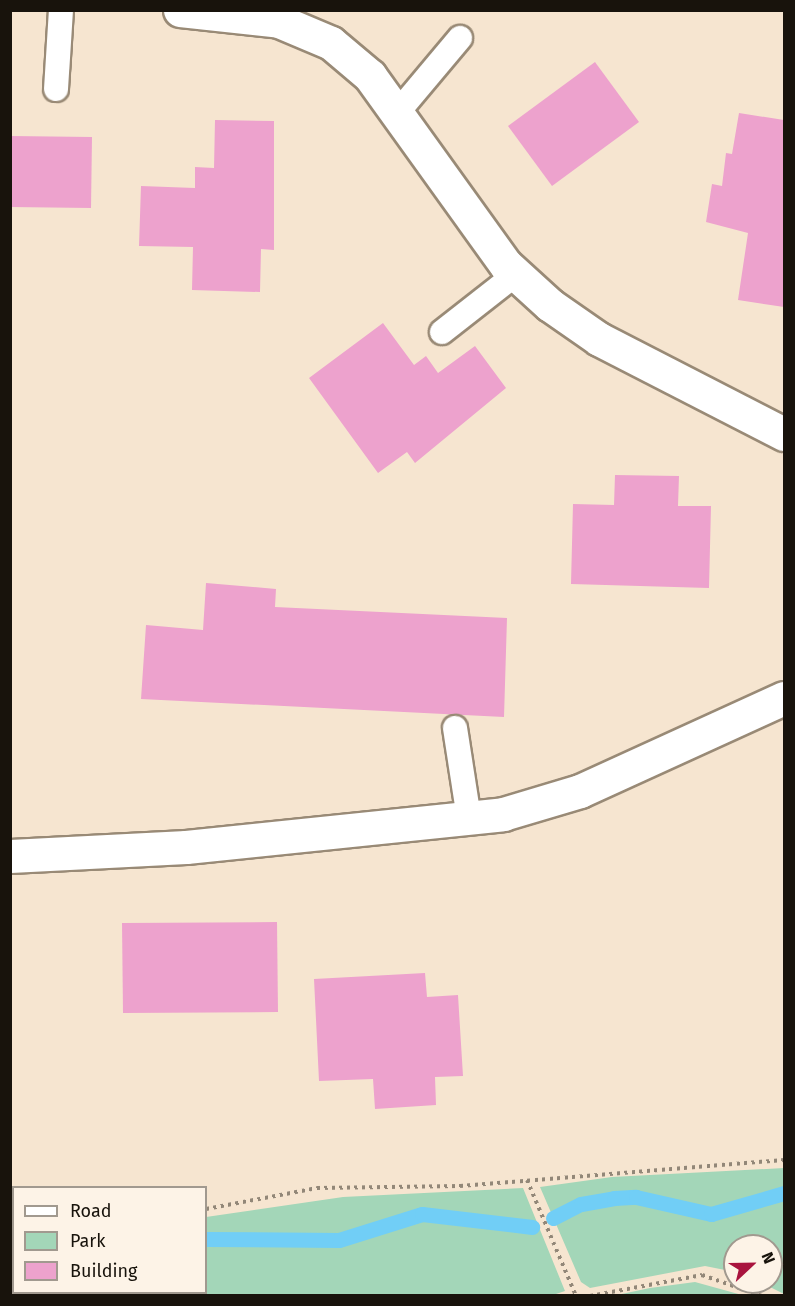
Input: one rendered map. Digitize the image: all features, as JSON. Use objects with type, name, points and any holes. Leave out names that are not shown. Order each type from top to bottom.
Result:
[{"type":"street","points":[[180,10],[218,11],[279,21],[331,43],[370,76],[516,274],[598,339],[784,434]]},
{"type":"street","points":[[10,856],[186,847],[469,818],[580,791],[784,698]]},
{"type":"lane","points":[[56,89],[61,10]]},
{"type":"lane","points":[[398,113],[459,38]]},
{"type":"lane","points":[[442,332],[516,274]]},
{"type":"lane","points":[[455,728],[469,818]]},
{"type":"path","points":[[207,1209],[317,1188],[527,1180],[784,1160]]},
{"type":"path","points":[[527,1180],[576,1296]]},
{"type":"path","points":[[590,1296],[702,1275],[762,1296]]},
{"type":"green space","points":[[784,1168],[784,1294],[783,1234],[723,1234],[723,1270],[705,1266],[590,1288],[581,1282],[540,1187],[612,1177]]},
{"type":"green space","points":[[523,1188],[565,1291],[553,1295],[11,1295],[11,1230],[12,1294],[207,1294],[207,1217],[343,1197]]},
{"type":"green space","points":[[695,1282],[723,1290],[723,1294],[742,1295],[617,1295]]},
{"type":"building","points":[[595,62],[639,122],[552,186],[508,126]]},
{"type":"building","points":[[739,113],[784,120],[784,307],[738,300],[748,233],[706,222],[712,184],[722,186],[726,153],[732,154]]},
{"type":"building","points":[[215,120],[274,121],[274,250],[261,249],[260,292],[192,290],[193,247],[139,246],[141,186],[195,188],[195,167],[214,168]]},
{"type":"building","points":[[10,136],[92,137],[91,208],[10,207]]},
{"type":"building","points":[[383,323],[414,365],[426,356],[438,373],[475,346],[506,388],[415,463],[407,452],[378,473],[309,378]]},
{"type":"building","points":[[615,475],[679,476],[678,506],[711,506],[709,588],[571,584],[573,504],[614,505]]},
{"type":"building","points":[[206,583],[276,589],[275,607],[507,618],[504,717],[141,699],[146,625],[203,630]]},
{"type":"building","points":[[277,922],[278,1012],[123,1013],[122,923]]},
{"type":"building","points":[[425,973],[427,997],[458,995],[463,1076],[435,1077],[436,1105],[375,1109],[373,1079],[319,1081],[314,979]]},
{"type":"waterway","points":[[553,1218],[581,1204],[614,1198],[636,1197],[711,1214],[784,1193]]},
{"type":"waterway","points":[[207,1239],[339,1240],[422,1214],[532,1227]]}]
